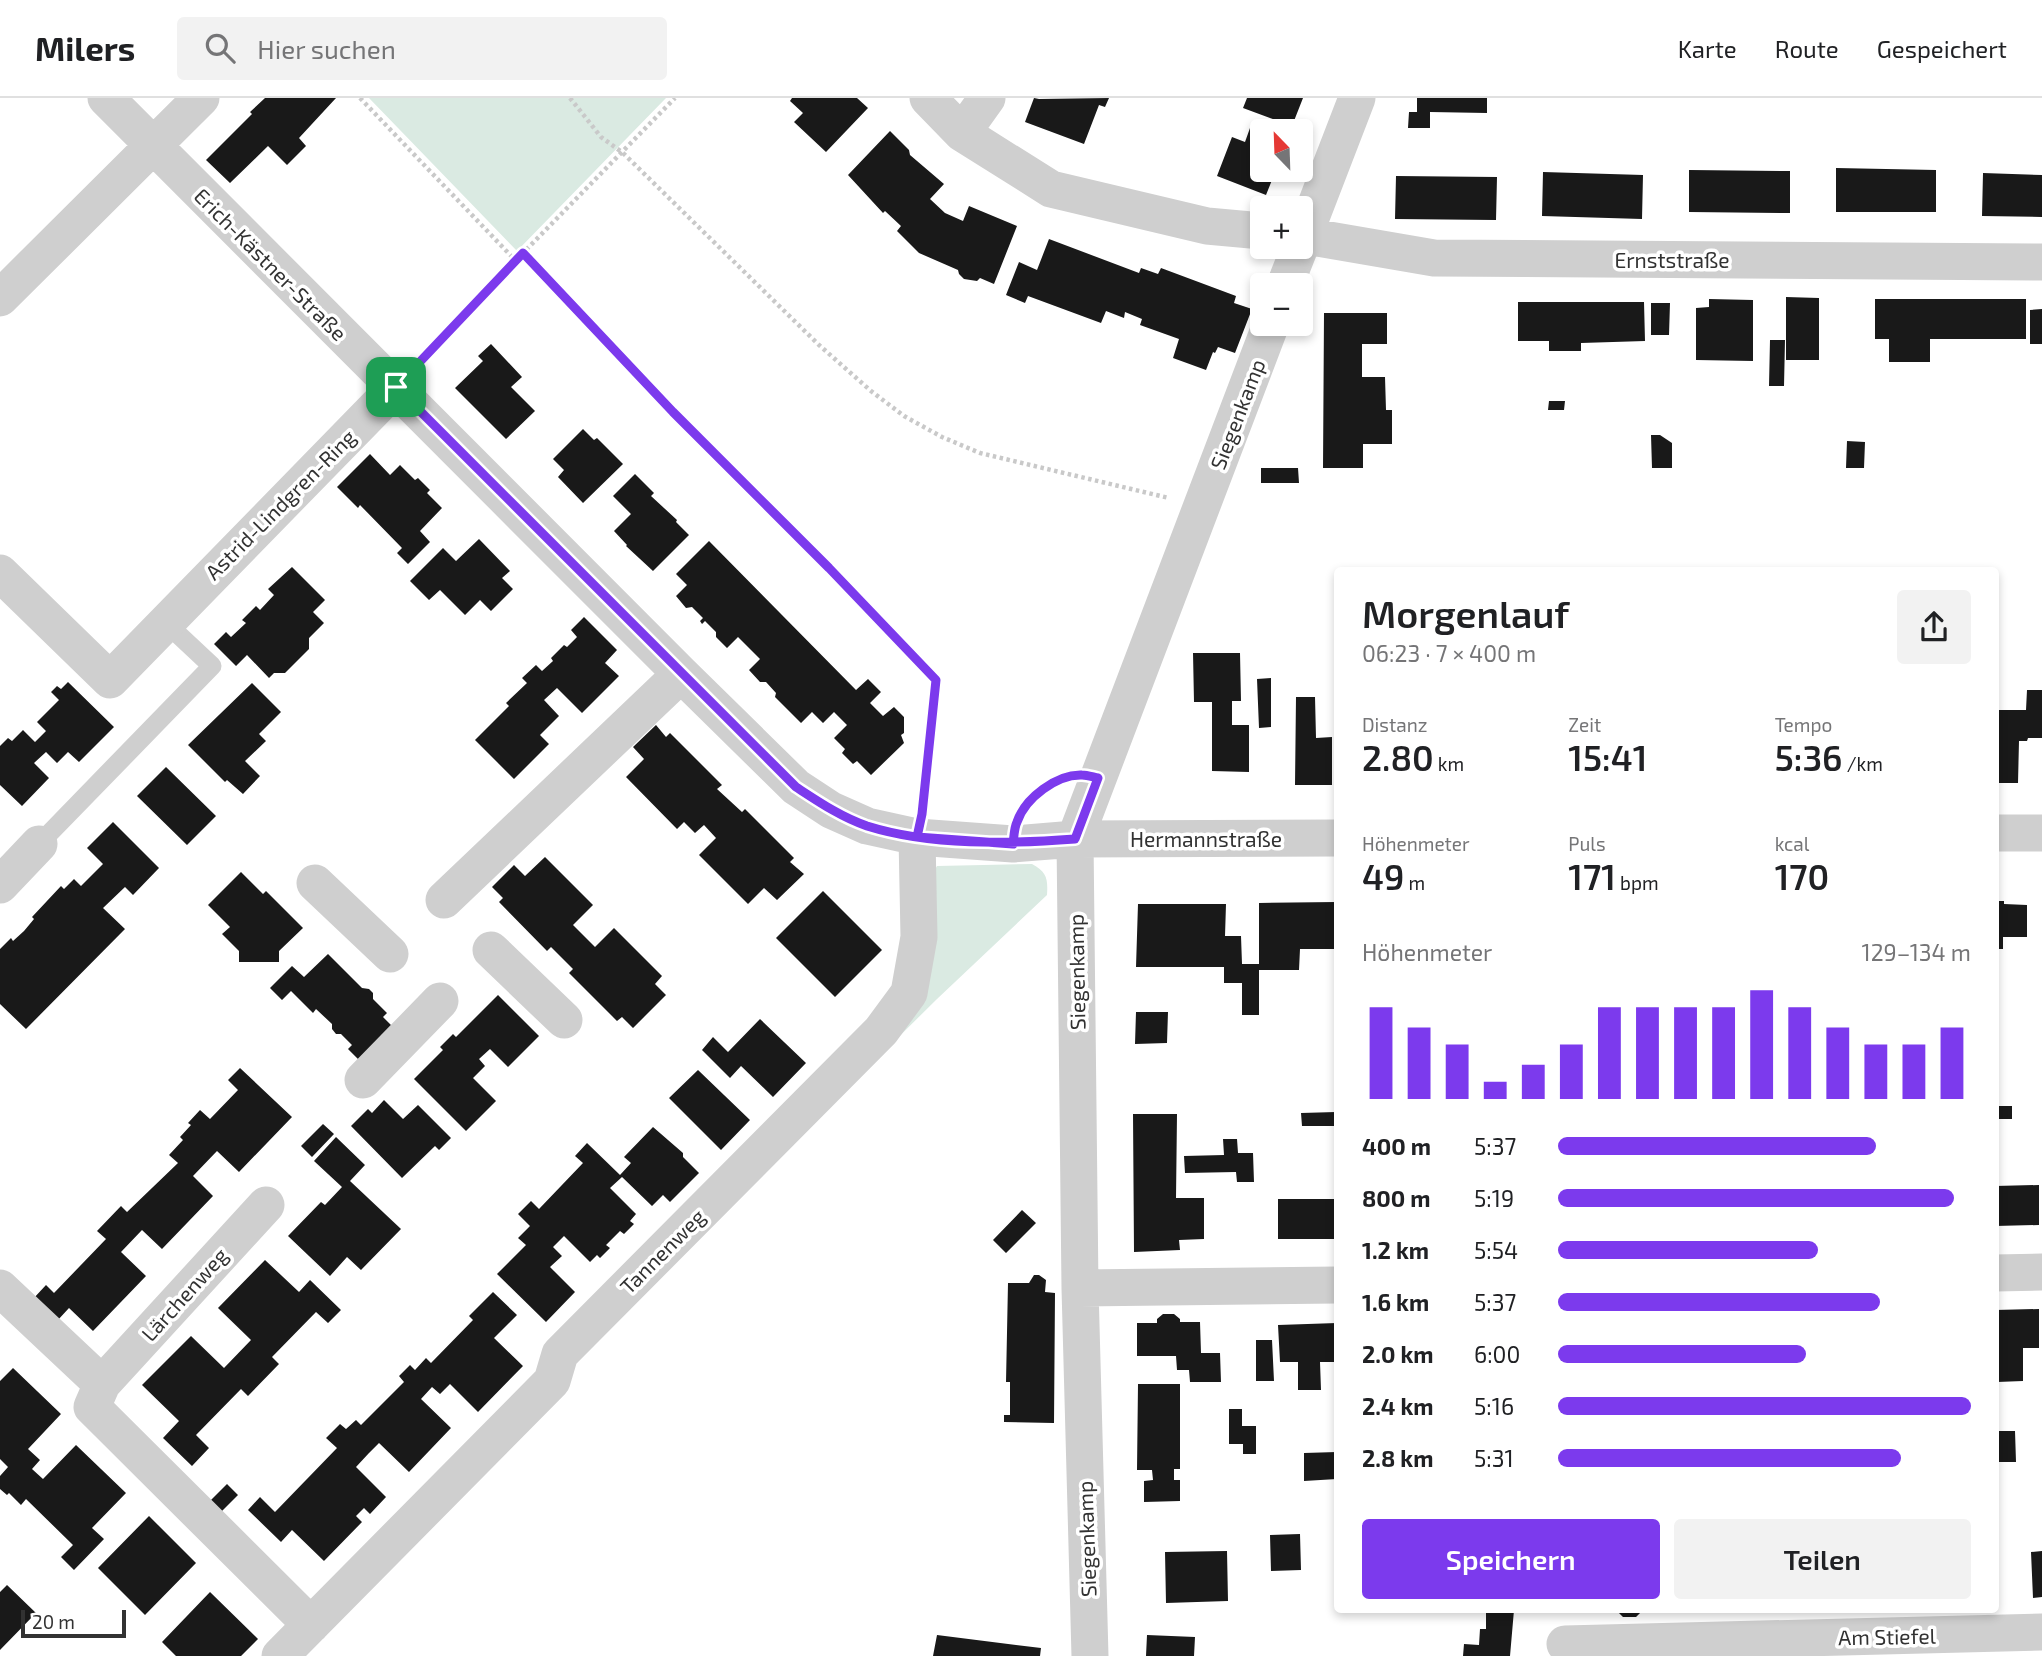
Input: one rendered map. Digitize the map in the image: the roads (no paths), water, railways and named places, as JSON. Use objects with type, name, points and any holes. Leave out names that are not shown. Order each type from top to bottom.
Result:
[{"type":"street","name":"Erich-Kästner-Straße","points":[[106,98],[796,787],[831,810],[867,826],[917,837],[1013,844],[1075,839]]},
{"type":"street","points":[[0,298],[201,98]]},
{"type":"street","points":[[928,98],[962,133],[1051,189],[1207,226],[1250,230]]},
{"type":"street","points":[[962,133],[987,98]]},
{"type":"street","points":[[1313,210],[1357,98]]},
{"type":"street","name":"Ernststraße","points":[[1313,243],[1434,258],[2042,262]]},
{"type":"street","name":"Siegenkamp","points":[[1090,1656],[1080,1288],[1075,839],[1267,336]]},
{"type":"street","name":"Astrid-Lindgren-Ring","points":[[0,573],[110,680],[396,387]]},
{"type":"street","points":[[444,900],[681,674]]},
{"type":"street","points":[[1999,833],[2042,833]]},
{"type":"street","name":"Tannenweg","points":[[280,1656],[552,1381],[560,1354],[881,1031],[909,993],[919,937],[917,837]]},
{"type":"street","name":"Hermannstraße","points":[[1075,839],[1334,838]]},
{"type":"street","points":[[0,885],[39,845]]},
{"type":"street","points":[[314,883],[390,954]]},
{"type":"street","points":[[491,950],[564,1020]]},
{"type":"street","points":[[363,1080],[440,1001]]},
{"type":"street","name":"Lärchenweg","points":[[103,1384],[266,1205]]},
{"type":"street","points":[[1999,1273],[2042,1272]]},
{"type":"street","points":[[1080,1288],[1334,1284]]},
{"type":"street","points":[[0,1288],[103,1384],[92,1407],[312,1625]]},
{"type":"street","name":"Am Stiefel","points":[[1565,1644],[2042,1632]]},
{"type":"lane","points":[[39,845],[212,666],[165,622]]}]
